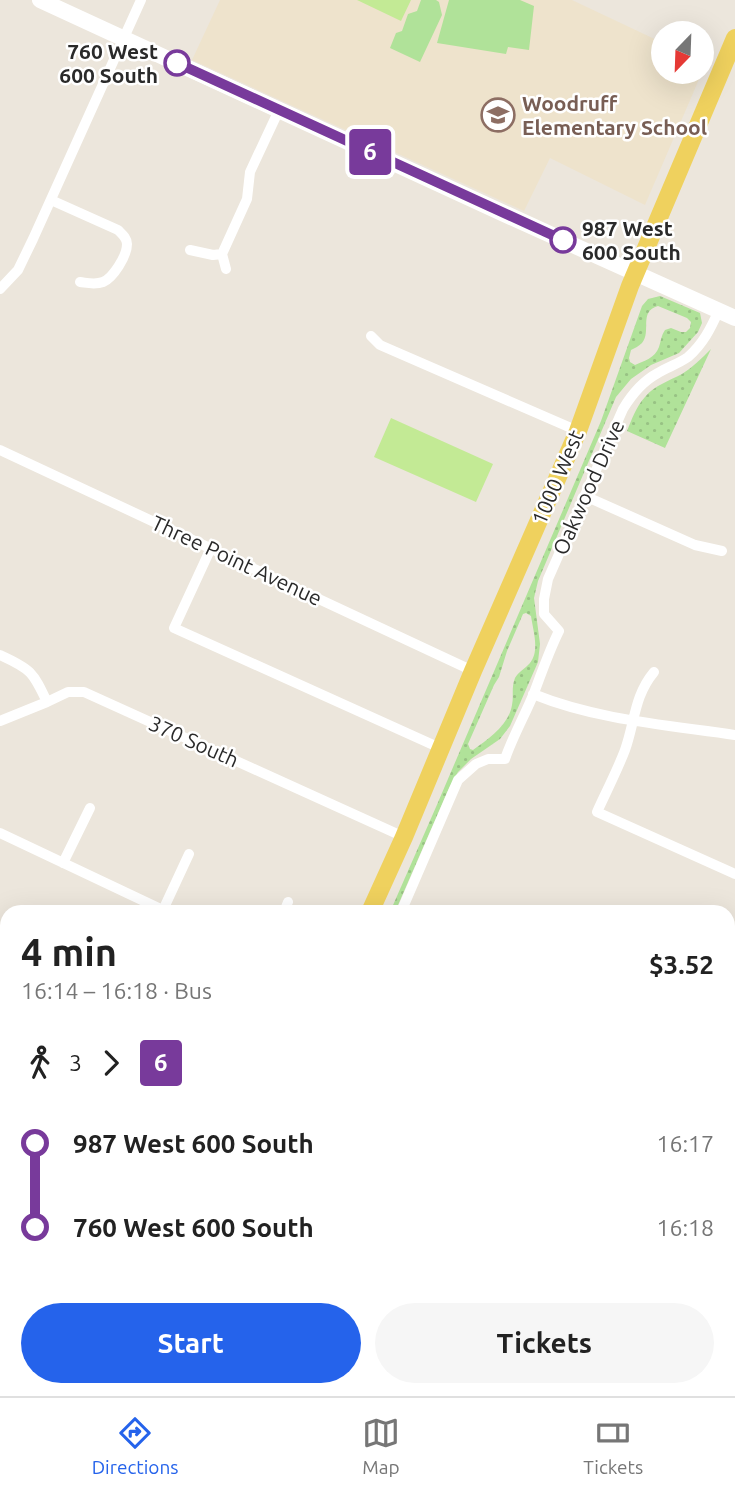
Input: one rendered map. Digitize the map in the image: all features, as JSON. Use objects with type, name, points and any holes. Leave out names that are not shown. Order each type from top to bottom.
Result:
[{"type":"main road","name":"1000 West","points":[[373,905],[578,430],[635,273],[735,37]]},
{"type":"street","points":[[40,0],[735,318]]},
{"type":"street","points":[[0,289],[18,270],[141,0]]},
{"type":"street","points":[[226,268],[222,254],[247,199],[250,172],[279,110]]},
{"type":"street","points":[[51,200],[118,230],[127,243],[117,270],[110,278],[102,283],[80,282]]},
{"type":"street","points":[[190,250],[213,255],[222,254]]},
{"type":"street","name":"Oakwood Drive","points":[[533,694],[559,631],[544,614],[548,579],[623,409],[632,394],[644,382],[675,366],[699,346],[709,333],[719,310]]},
{"type":"street","points":[[371,335],[380,345],[578,430]]},
{"type":"street","name":"Three Point Avenue","points":[[0,450],[473,671]]},
{"type":"street","points":[[585,496],[695,545],[722,551]]},
{"type":"street","points":[[211,548],[174,628],[440,748]]},
{"type":"street","points":[[0,655],[29,670],[47,702]]},
{"type":"street","points":[[654,672],[644,684],[625,749],[597,812],[735,874]]},
{"type":"street","name":"370 South","points":[[0,721],[68,692],[84,692],[404,836]]},
{"type":"street","points":[[404,905],[458,780],[488,759],[505,759],[533,694],[588,713],[735,735]]},
{"type":"street","points":[[63,863],[90,808]]},
{"type":"street","points":[[0,834],[152,905]]},
{"type":"street","points":[[168,905],[189,854]]},
{"type":"shaded area","name":"Woodruff Elementary School","points":[[220,0],[572,0],[651,37],[651,84],[697,84],[645,205],[550,158],[524,211],[192,60]]},
{"type":"green space","points":[[357,0],[411,0],[401,21]]},
{"type":"green space","points":[[421,0],[439,2],[442,15],[420,62],[390,48],[396,33],[402,31],[408,14],[417,11]]},
{"type":"green space","points":[[449,0],[520,0],[534,6],[529,50],[508,47],[506,54],[437,43]]},
{"type":"green space","points":[[660,296],[700,313],[702,323],[698,332],[679,353],[651,365],[631,379],[616,397],[538,581],[534,598],[540,644],[538,662],[510,726],[500,739],[471,759],[458,772],[398,905],[393,905],[601,421],[642,306],[648,299]],"holes":[[[658,306],[691,322],[686,332],[671,328],[665,330],[655,354],[635,365],[630,362],[631,350],[645,338],[647,317],[652,309]],[[523,614],[531,616],[535,653],[530,663],[515,678],[512,705],[507,719],[491,736],[473,750],[470,749],[468,744],[499,677]]]},
{"type":"green space","points":[[711,349],[665,448],[627,431],[637,409],[649,393],[686,371]]},
{"type":"green space","points":[[391,418],[493,464],[476,502],[374,457]]},
{"type":"bus line","name":"6","points":[[177,63],[563,240]]},
{"type":"place","name":"760 West 600 South","points":[[177,63]]},
{"type":"place","name":"Woodruff Elementary School","points":[[498,115]]},
{"type":"place","name":"987 West 600 South","points":[[563,240]]}]
